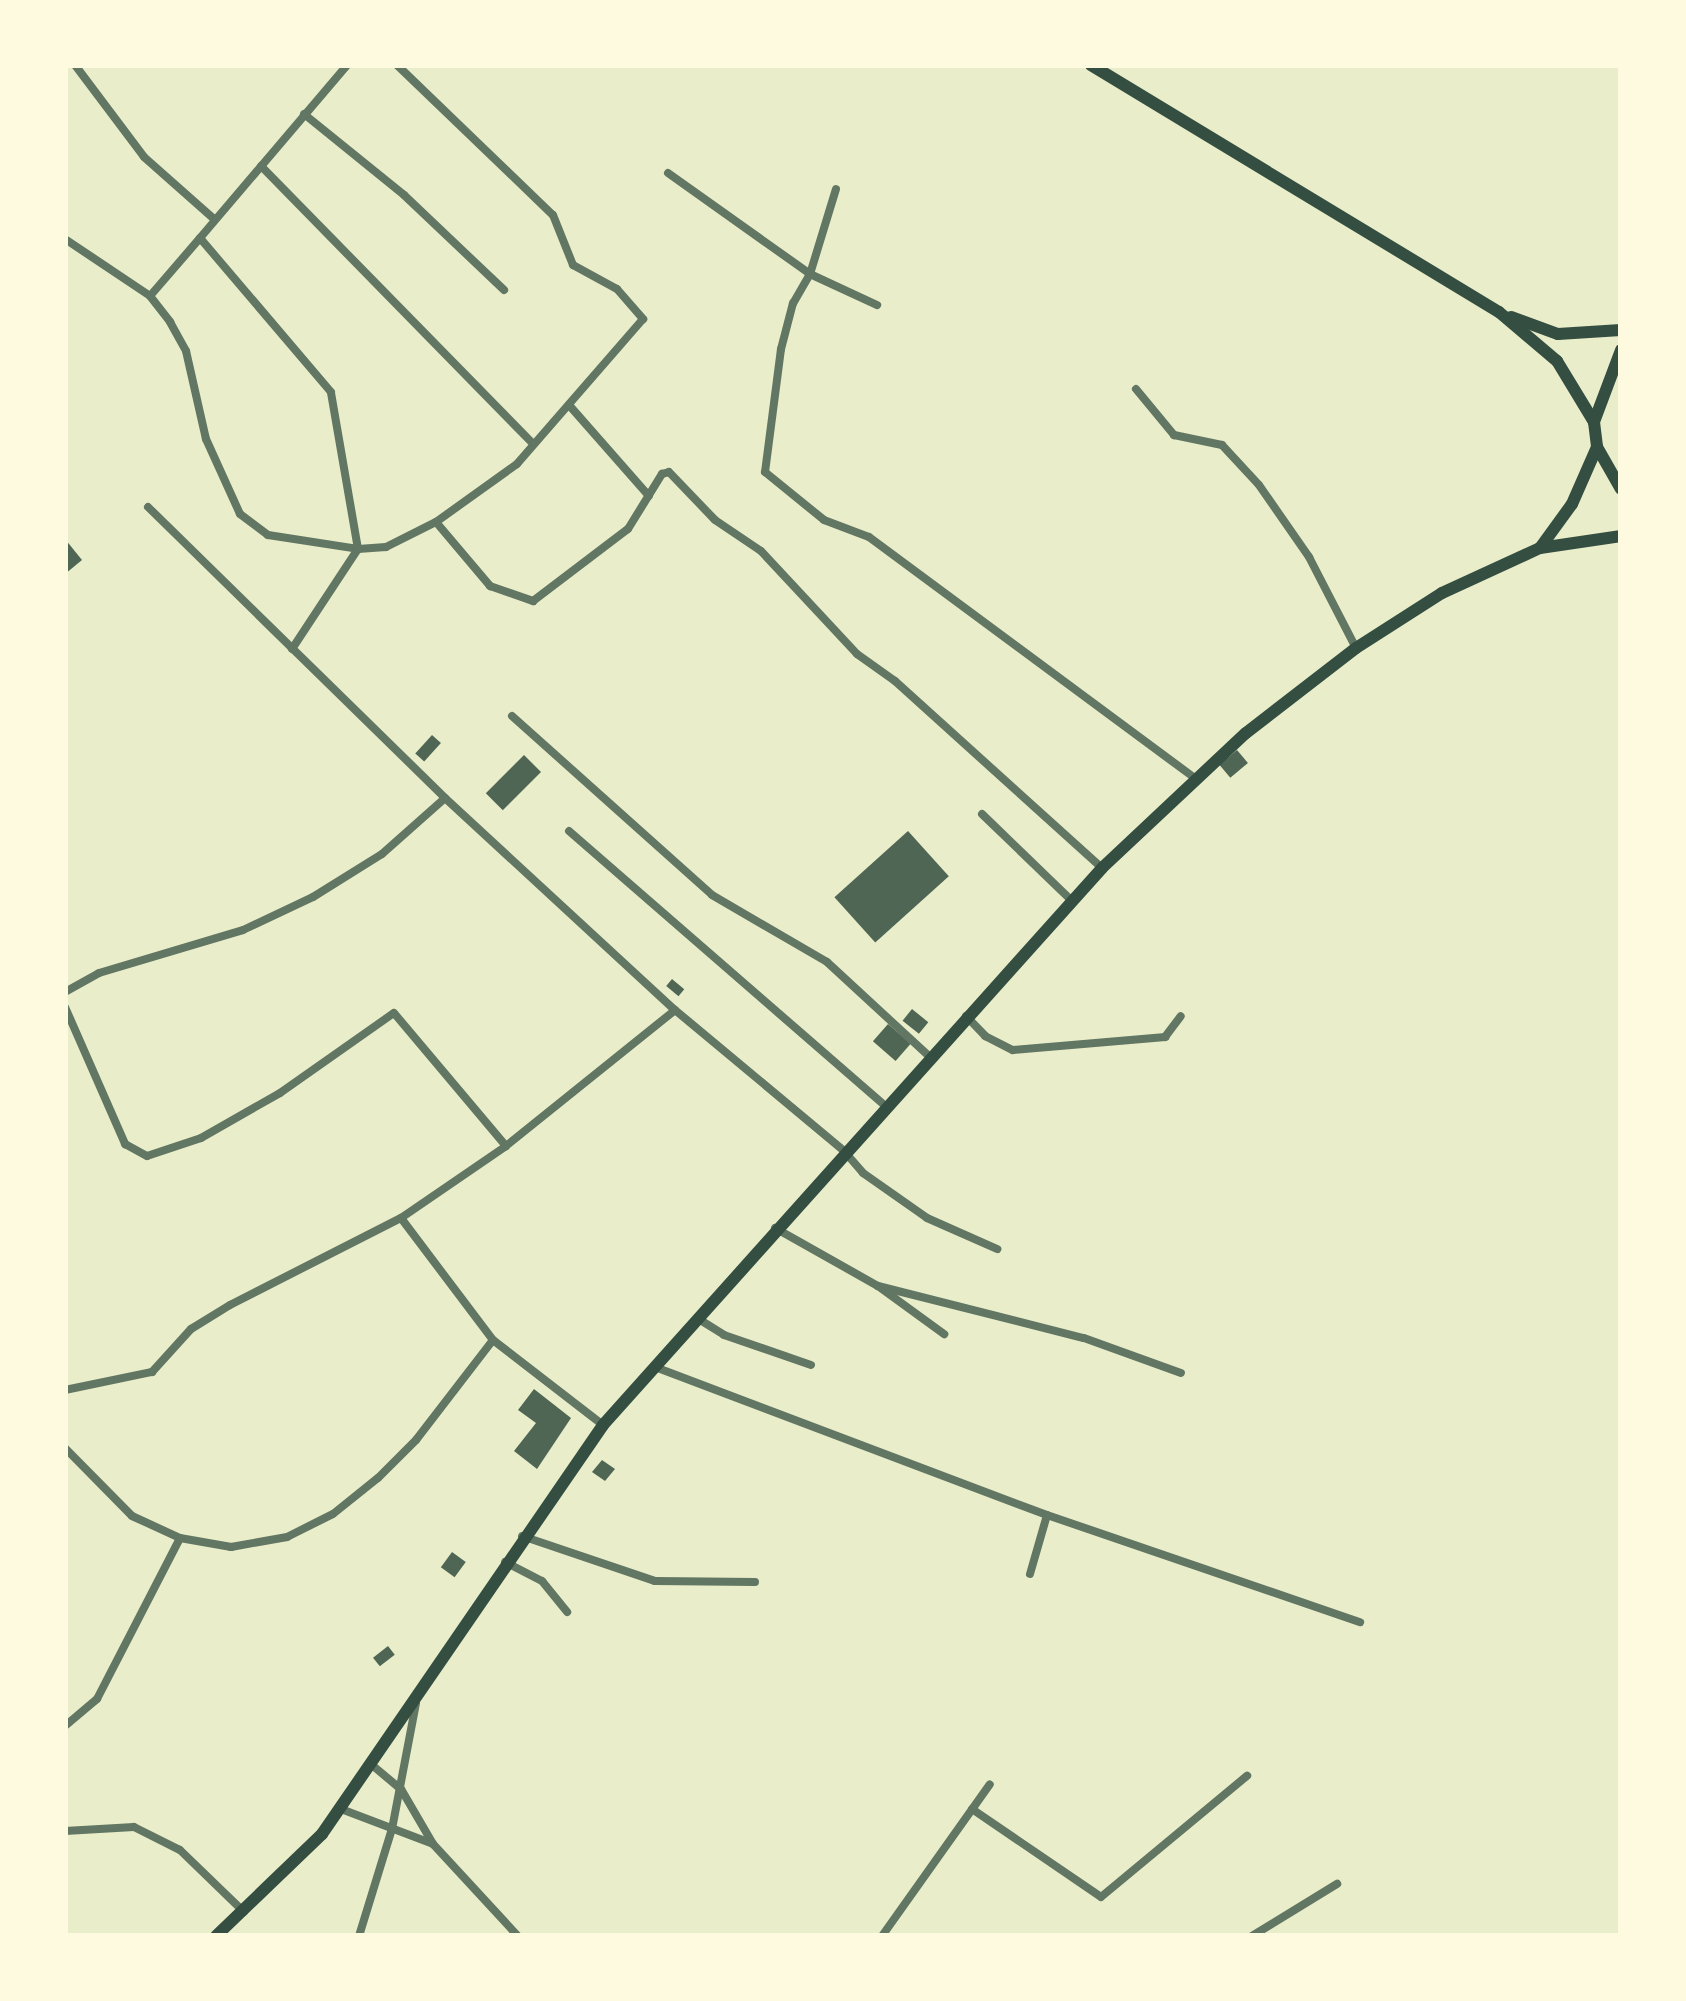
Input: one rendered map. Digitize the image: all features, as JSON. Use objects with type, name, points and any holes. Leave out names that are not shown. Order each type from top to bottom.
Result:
[{"type":"main road","points":[[1091,65],[1499,312],[1557,361],[1594,422],[1597,447],[1621,489]]},
{"type":"main road","points":[[1499,312],[1558,334],[1621,330]]},
{"type":"main road","points":[[1594,422],[1621,350]]},
{"type":"main road","points":[[1540,548],[1572,504],[1597,447]]},
{"type":"main road","points":[[216,1936],[244,1912],[341,1809],[522,1536],[603,1425],[884,1104],[1102,868],[1195,778],[1356,648],[1442,593],[1540,548],[1621,536]]},
{"type":"street","points":[[75,65],[144,157],[213,218]]},
{"type":"street","points":[[150,296],[347,65]]},
{"type":"street","points":[[65,239],[150,296],[186,351],[206,439],[240,514],[268,535],[358,550],[386,547],[436,522],[492,486],[643,319],[617,289],[574,265],[553,214],[397,65]]},
{"type":"street","points":[[304,114],[404,195],[504,290]]},
{"type":"street","points":[[261,166],[531,442]]},
{"type":"street","points":[[668,173],[810,274],[877,305]]},
{"type":"street","points":[[836,189],[810,274],[793,302],[781,349],[766,472],[834,526],[869,537],[1195,778]]},
{"type":"street","points":[[200,238],[331,392],[358,550],[292,649]]},
{"type":"street","points":[[1136,389],[1174,435],[1222,445],[1259,485],[1308,556],[1356,648]]},
{"type":"street","points":[[568,405],[648,496]]},
{"type":"street","points":[[436,522],[490,586],[533,600],[628,529],[648,496],[669,472],[715,520],[761,551],[857,654],[896,681],[1102,868]]},
{"type":"street","points":[[148,507],[444,798],[675,1010],[844,1150],[862,1174],[927,1218],[997,1249]]},
{"type":"street","points":[[512,716],[712,894],[827,962],[929,1056]]},
{"type":"street","points":[[65,992],[99,974],[242,930],[313,896],[382,854],[444,798]]},
{"type":"street","points":[[982,814],[1072,901]]},
{"type":"street","points":[[569,832],[884,1104]]},
{"type":"street","points":[[65,1007],[125,1144],[147,1156],[202,1138],[264,1102],[394,1014],[506,1146]]},
{"type":"street","points":[[65,1390],[152,1372],[191,1330],[230,1305],[295,1278],[401,1218],[506,1146],[675,1010]]},
{"type":"street","points":[[966,1016],[985,1036],[1012,1050],[1165,1037],[1180,1016]]},
{"type":"street","points":[[401,1218],[493,1340],[603,1425]]},
{"type":"street","points":[[775,1228],[878,1286],[944,1334]]},
{"type":"street","points":[[878,1286],[1084,1338],[1182,1373]]},
{"type":"street","points":[[697,1318],[724,1335],[811,1365]]},
{"type":"street","points":[[65,1448],[132,1516],[180,1538],[231,1547],[287,1537],[333,1514],[416,1440],[493,1340]]},
{"type":"street","points":[[654,1366],[1046,1515],[1360,1622]]},
{"type":"street","points":[[1030,1574],[1046,1515]]},
{"type":"street","points":[[522,1536],[656,1581],[755,1582]]},
{"type":"street","points":[[65,1726],[97,1700],[180,1538]]},
{"type":"street","points":[[505,1562],[542,1582],[567,1612]]},
{"type":"street","points":[[359,1936],[392,1829],[418,1695]]},
{"type":"street","points":[[372,1765],[401,1789],[434,1844],[518,1936]]},
{"type":"street","points":[[972,1810],[1102,1897],[1247,1776]]},
{"type":"street","points":[[882,1936],[990,1784]]},
{"type":"street","points":[[341,1809],[434,1844]]},
{"type":"street","points":[[65,1831],[134,1827],[180,1850],[244,1912]]},
{"type":"street","points":[[1252,1936],[1337,1884]]},
{"type":"building","points":[[65,539],[82,560],[65,574]]},
{"type":"building","points":[[432,735],[441,743],[424,762],[415,754]]},
{"type":"building","points":[[1237,750],[1248,763],[1230,778],[1219,765]]},
{"type":"building","points":[[524,755],[541,772],[503,810],[486,793]]},
{"type":"building","points":[[908,831],[949,876],[875,943],[834,897]]},
{"type":"building","points":[[672,979],[684,989],[678,996],[666,986]]},
{"type":"building","points":[[912,1009],[928,1022],[919,1034],[903,1021]]},
{"type":"building","points":[[888,1024],[911,1044],[896,1061],[873,1041]]},
{"type":"building","points":[[534,1389],[571,1418],[537,1469],[514,1451],[536,1423],[518,1410]]},
{"type":"building","points":[[602,1460],[615,1469],[605,1481],[592,1472]]},
{"type":"building","points":[[452,1552],[466,1562],[455,1577],[441,1567]]},
{"type":"building","points":[[388,1646],[395,1655],[380,1666],[373,1658]]}]
